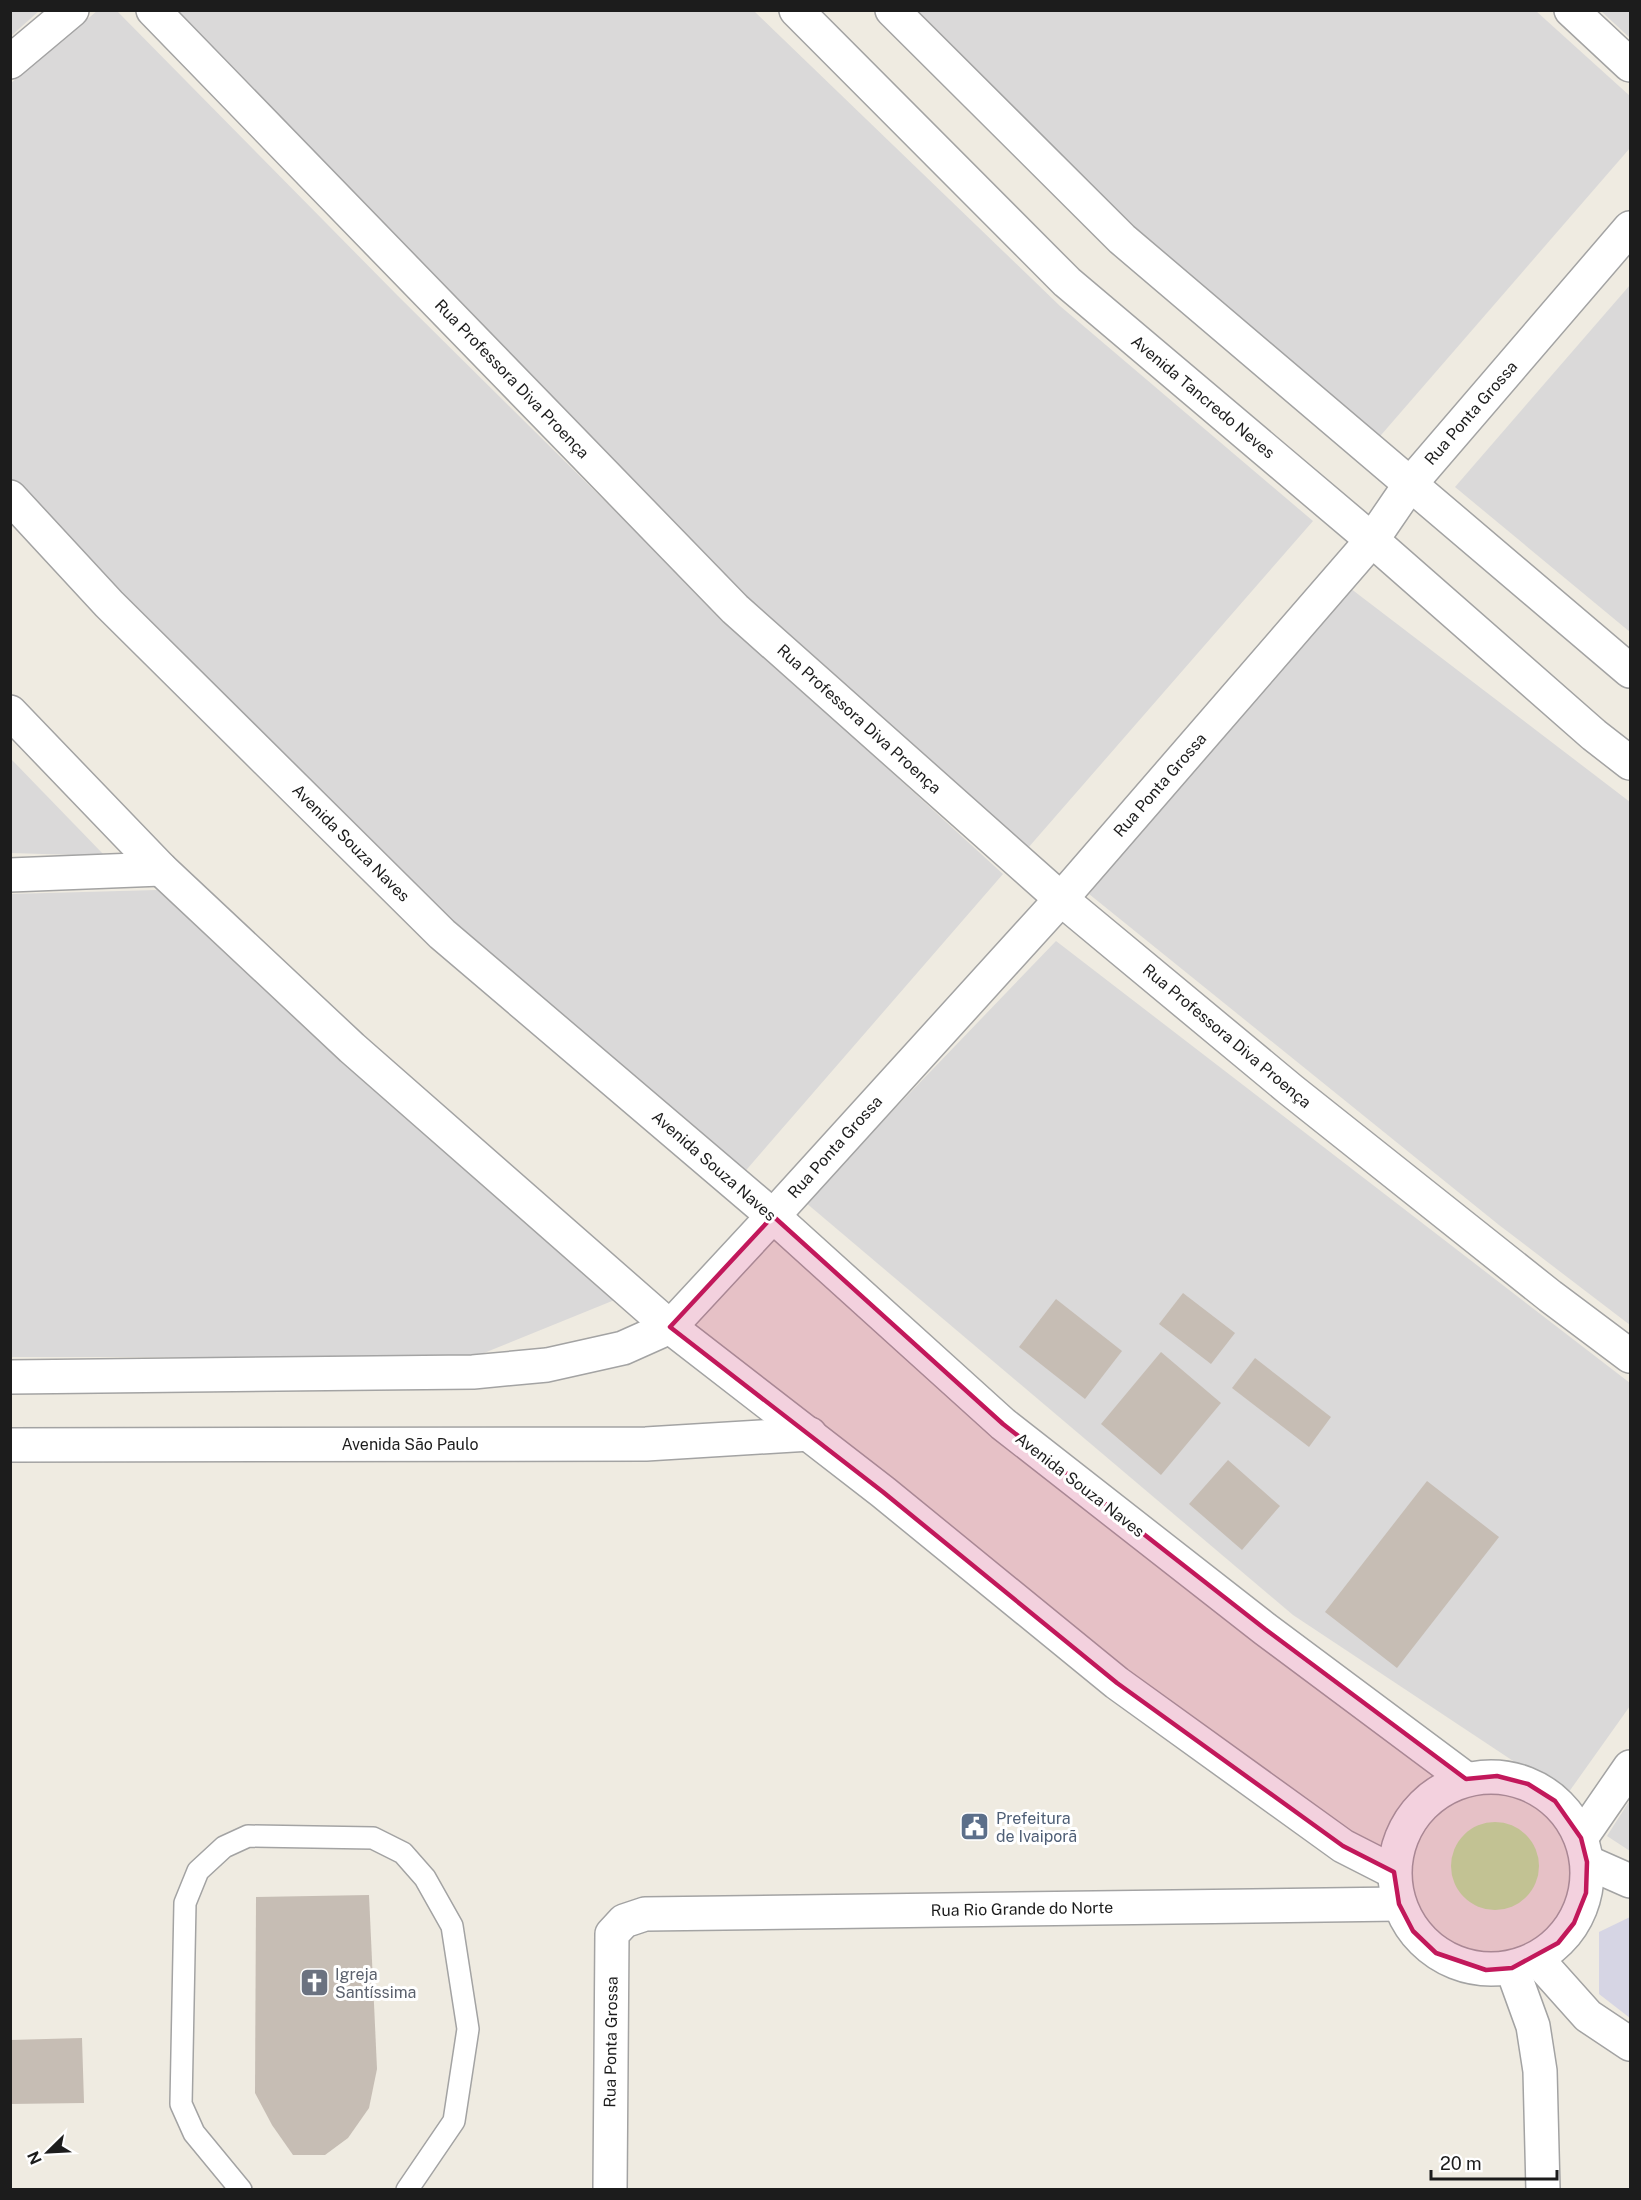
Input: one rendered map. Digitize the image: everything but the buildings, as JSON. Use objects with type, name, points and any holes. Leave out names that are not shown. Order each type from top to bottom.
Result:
[{"type":"street","points":[[10,62],[72,10]]},
{"type":"street","name":"Rua Professora Diva Proença","points":[[153,10],[735,609],[1061,899],[1291,1090],[1550,1296],[1630,1356]]},
{"type":"street","name":"Avenida Tancredo Neves","points":[[796,10],[1067,282],[1372,540],[1593,735],[1630,763]]},
{"type":"street","points":[[892,10],[1122,239],[1630,671]]},
{"type":"street","points":[[1571,10],[1630,64]]},
{"type":"street","name":"Rua Ponta Grossa","points":[[670,1327],[1061,899],[1372,540],[1411,483],[1630,228]]},
{"type":"street","name":"Avenida Souza Naves","points":[[10,497],[109,604],[442,934],[773,1216],[1003,1424],[1265,1629],[1466,1779]]},
{"type":"street","points":[[10,712],[161,869],[352,1048],[670,1327],[810,1434],[1117,1683],[1343,1846],[1394,1872]]},
{"type":"street","points":[[10,875],[161,869]]},
{"type":"street","points":[[10,1377],[473,1372],[547,1365],[623,1348],[670,1327]]},
{"type":"street","name":"Avenida São Paulo","points":[[10,1444],[646,1444],[810,1434]]},
{"type":"street","points":[[1630,1767],[1587,1841],[1586,1893],[1574,1923],[1558,1943],[1525,1963],[1477,1968],[1460,1965],[1436,1953],[1413,1931],[1399,1904],[1394,1872],[1399,1841],[1414,1813],[1438,1792],[1466,1779],[1497,1776],[1538,1788],[1555,1801],[1587,1841],[1630,1881]]},
{"type":"street","name":"Rua Rio Grande do Norte","points":[[645,1914],[1399,1904]]},
{"type":"street","name":"Rua Ponta Grossa","points":[[610,2190],[612,1934],[624,1921],[645,1914]]},
{"type":"street","points":[[1525,1963],[1588,2016],[1630,2044]]},
{"type":"street","points":[[1525,1963],[1540,2071],[1543,2190]]},
{"type":"lane","points":[[241,2190],[194,2133],[182,2104],[184,1903],[198,1871],[224,1847],[248,1836],[373,1838],[403,1853],[425,1878],[452,1926],[468,2029],[453,2121],[407,2190]]},
{"type":"highlighted area","points":[[773,1216],[1003,1424],[1265,1629],[1466,1779],[1497,1776],[1528,1784],[1555,1801],[1581,1838],[1587,1862],[1586,1893],[1574,1923],[1558,1943],[1512,1968],[1486,1970],[1436,1953],[1413,1931],[1399,1904],[1394,1872],[1343,1846],[1117,1683],[883,1492],[670,1327]]},
{"type":"shaded area","points":[[11,10],[39,10],[39,11],[11,36]]},
{"type":"shaded area","points":[[97,11],[117,11],[398,296],[725,620],[1003,874],[735,1183],[446,926],[118,597],[11,480],[11,83]]},
{"type":"shaded area","points":[[169,11],[754,11],[1060,306],[1313,521],[1021,856],[742,600]]},
{"type":"shaded area","points":[[918,11],[1536,11],[1630,96],[1630,148],[1375,442],[1137,234]]},
{"type":"shaded area","points":[[1601,11],[1630,11],[1630,38]]},
{"type":"shaded area","points":[[1630,285],[1630,632],[1455,487]]},
{"type":"shaded area","points":[[1346,585],[1630,802],[1630,1325],[1499,1225],[1089,894]]},
{"type":"shaded area","points":[[11,759],[105,856],[11,853]]},
{"type":"shaded area","points":[[157,890],[617,1299],[474,1357],[11,1357],[10,894]]},
{"type":"shaded area","points":[[1056,941],[1630,1383],[1630,1706],[1566,1796],[1293,1615],[805,1202]]},
{"type":"shaded area","points":[[1630,1800],[1630,1851],[1607,1836]]},
{"type":"shaded area","points":[[1630,1917],[1630,2018],[1599,1994],[1599,1932]]},
{"type":"green space","points":[[1495,1822],[1512,1825],[1526,1835],[1536,1849],[1539,1866],[1536,1883],[1526,1897],[1512,1907],[1495,1910],[1478,1907],[1464,1897],[1454,1883],[1451,1866],[1454,1849],[1464,1835],[1478,1825]]},
{"type":"place","name":"Prefeitura de Ivaiporã","points":[[975,1827]]},
{"type":"place","name":"Igreja Santíssima","points":[[314,1983]]}]
